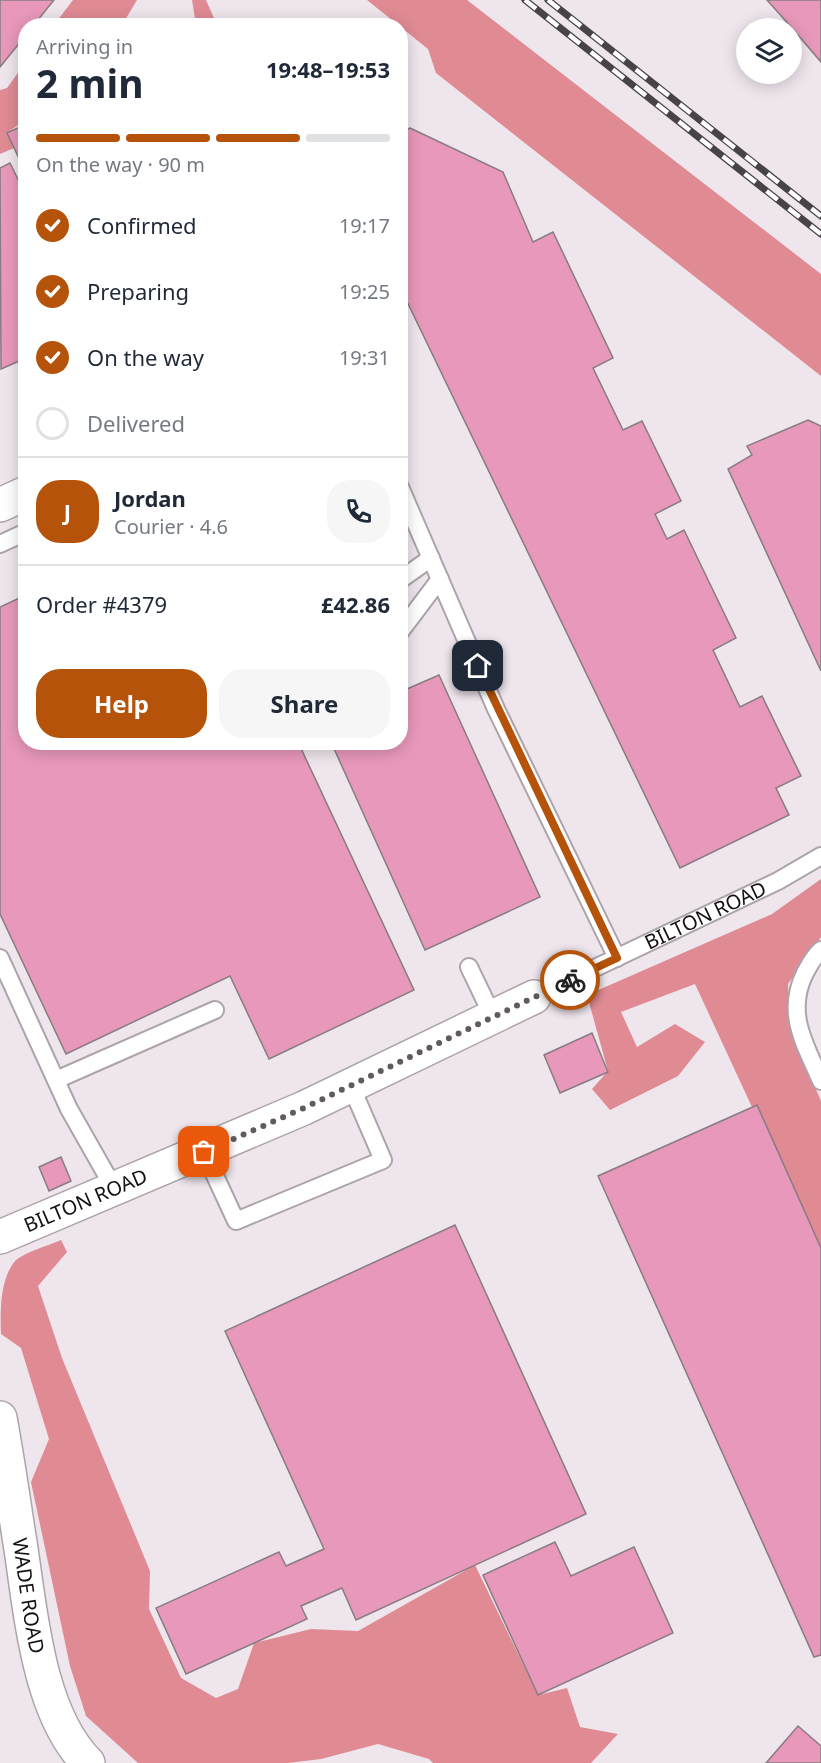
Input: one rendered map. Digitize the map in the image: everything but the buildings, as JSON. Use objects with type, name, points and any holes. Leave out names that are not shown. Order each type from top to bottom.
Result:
[{"type":"street","points":[[0,505],[18,497]]},
{"type":"street","name":"BILTON ROAD","points":[[0,1237],[204,1152],[351,1086],[534,997]]},
{"type":"street","name":"WADE ROAD","points":[[0,1418],[35,1645],[60,1725],[76,1750],[88,1763]]},
{"type":"lane","points":[[408,505],[496,709],[617,958]]},
{"type":"lane","points":[[0,544],[18,536]]},
{"type":"lane","points":[[408,574],[431,558]]},
{"type":"lane","points":[[408,621],[440,579]]},
{"type":"lane","name":"BILTON ROAD","points":[[534,997],[778,881],[821,856]]},
{"type":"lane","points":[[821,950],[814,956],[799,985],[795,1010],[800,1033],[821,1081]]},
{"type":"lane","points":[[0,958],[69,1109],[115,1190]]},
{"type":"lane","points":[[469,967],[493,1017]]},
{"type":"lane","points":[[56,1080],[215,1010]]},
{"type":"lane","points":[[204,1152],[236,1221],[383,1160],[351,1086]]},
{"type":"shaded area","points":[[73,0],[137,0],[126,18],[59,18]]},
{"type":"shaded area","points":[[192,0],[206,0],[214,18],[195,18]]},
{"type":"shaded area","points":[[367,0],[467,0],[821,274],[821,376],[436,73],[428,49],[408,33],[408,18],[389,18]]},
{"type":"shaded area","points":[[18,73],[18,125],[7,133],[14,148],[0,154],[0,90],[7,88]]},
{"type":"shaded area","points":[[821,879],[821,937],[788,984],[789,1026],[821,1101],[821,1256],[695,984],[621,1012],[637,1047],[675,1024],[705,1042],[678,1076],[610,1110],[592,1089],[608,1071],[587,995],[772,914]]},
{"type":"shaded area","points":[[61,1240],[67,1252],[38,1286],[62,1358],[150,1571],[149,1609],[181,1678],[216,1698],[238,1689],[254,1643],[311,1629],[358,1631],[475,1565],[538,1695],[567,1688],[580,1727],[618,1734],[591,1763],[433,1763],[429,1759],[378,1744],[321,1759],[288,1763],[138,1763],[86,1716],[70,1666],[31,1482],[49,1439],[21,1348],[1,1334],[2,1294],[11,1266],[22,1256]]},
{"type":"railway","points":[[525,0],[821,234]]},
{"type":"railway","points":[[548,0],[821,216]]},
{"type":"way so far","points":[[204,1152],[304,1108],[570,980]]},
{"type":"route","points":[[478,666],[496,709],[617,958],[570,980]]}]
